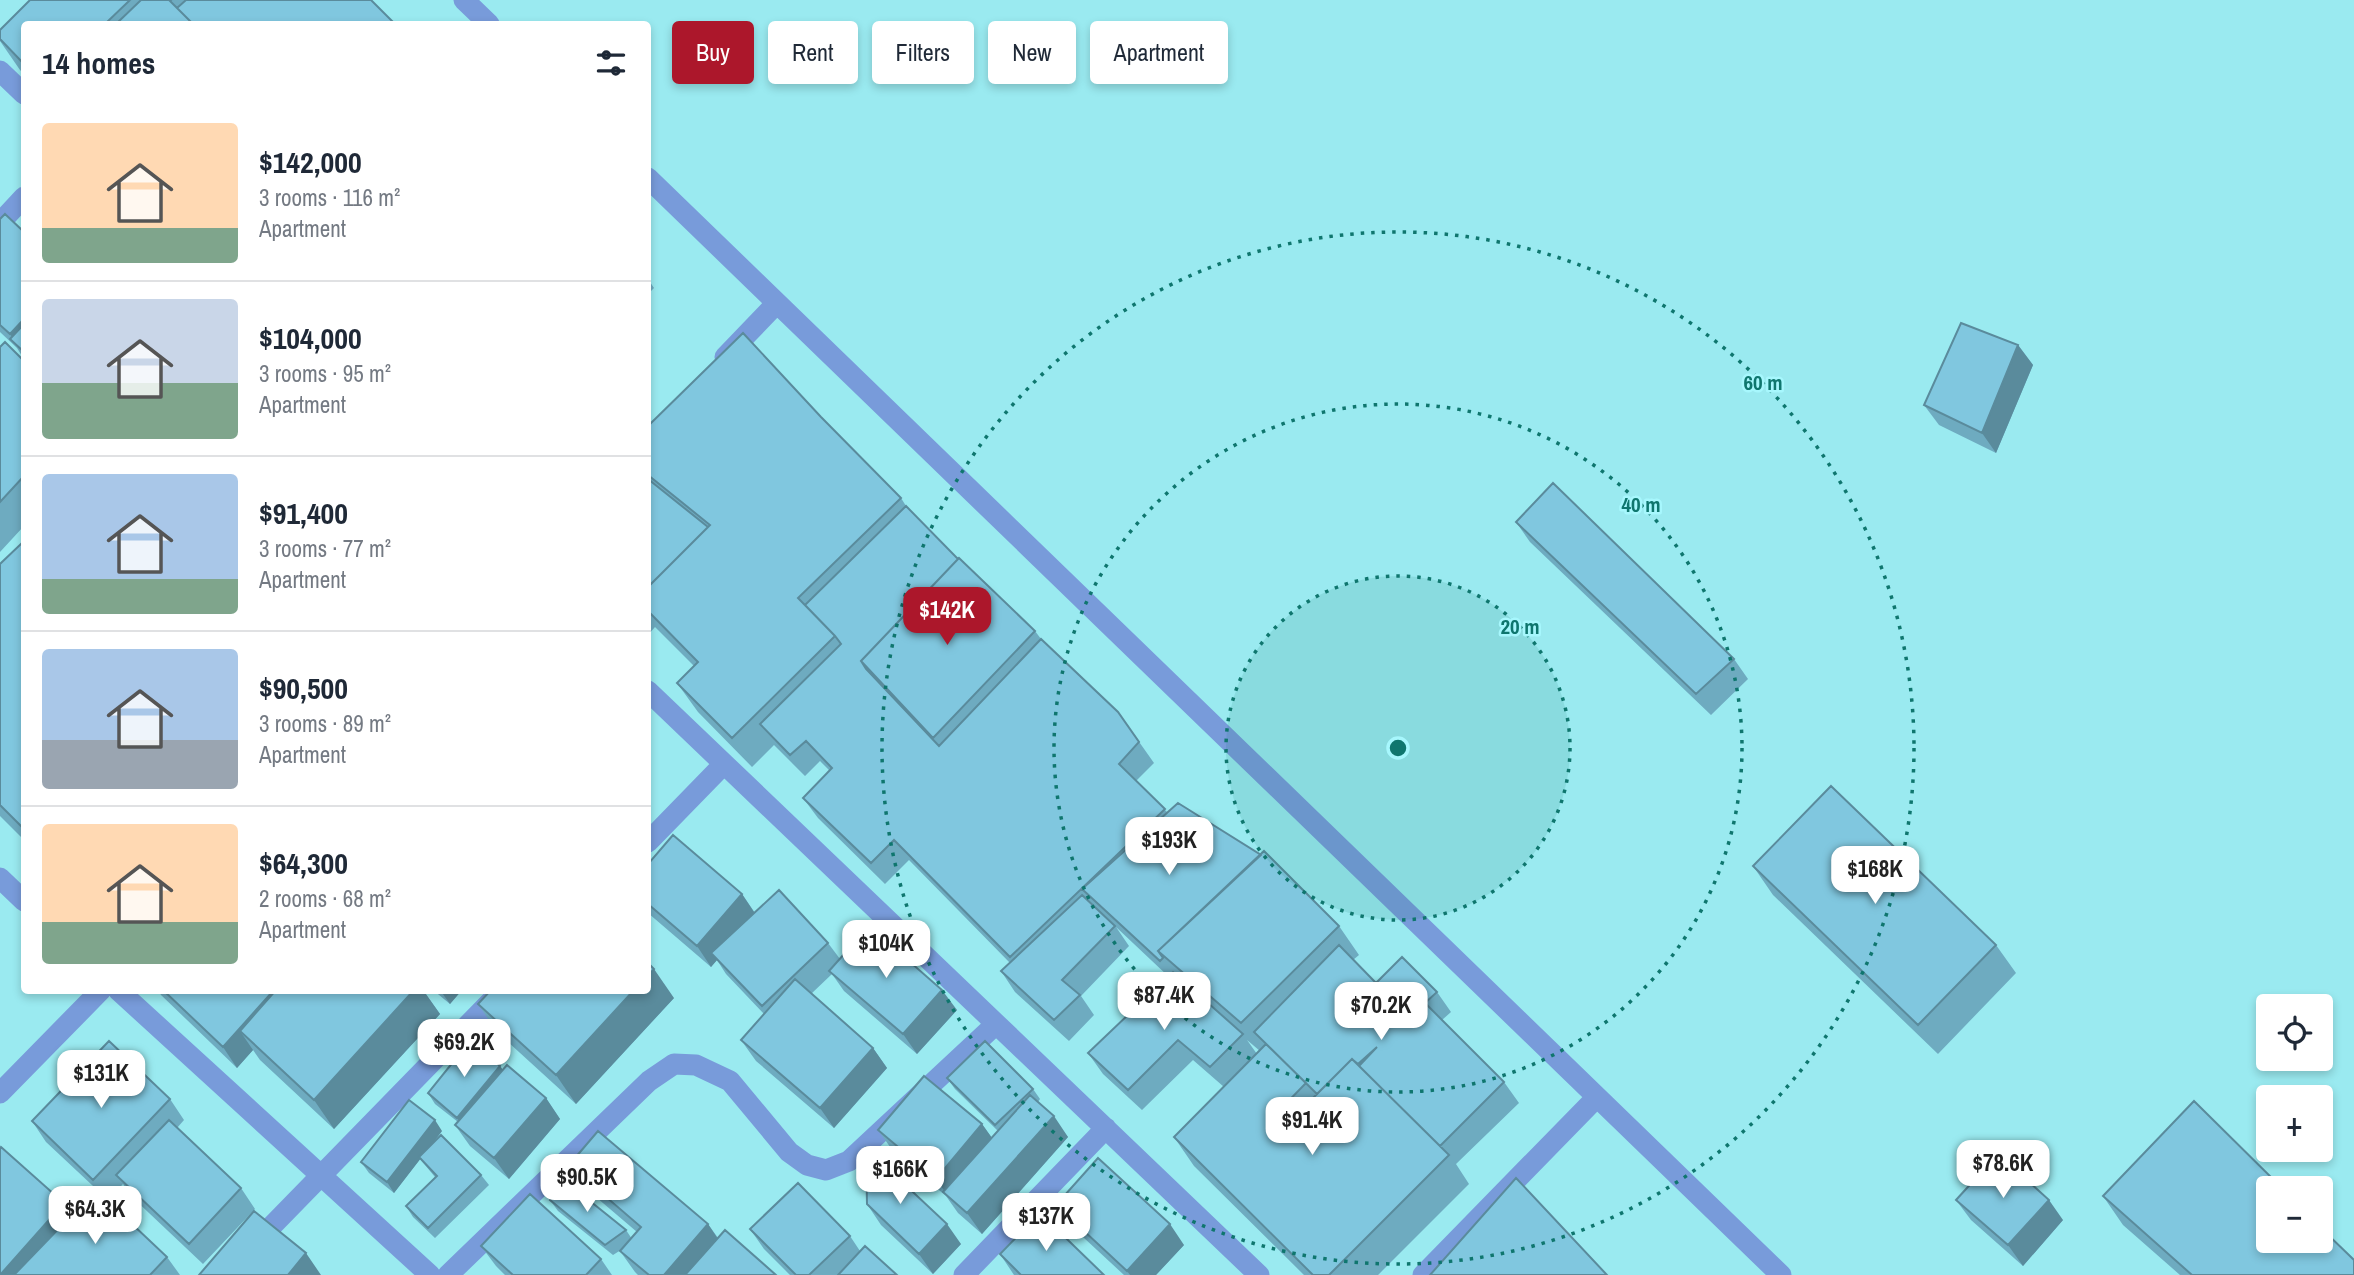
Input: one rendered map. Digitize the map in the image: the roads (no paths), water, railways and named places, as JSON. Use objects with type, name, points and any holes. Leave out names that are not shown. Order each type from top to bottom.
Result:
[{"type":"street","points":[[464,0],[486,21]]},
{"type":"street","points":[[0,71],[21,91]]},
{"type":"street","points":[[651,181],[1780,1275]]},
{"type":"street","points":[[0,223],[21,200]]},
{"type":"street","points":[[712,370],[778,303]]},
{"type":"street","points":[[651,694],[1259,1275]]},
{"type":"street","points":[[651,839],[724,764]]},
{"type":"street","points":[[0,878],[21,898]]},
{"type":"street","points":[[0,1093],[98,994]]},
{"type":"street","points":[[122,994],[430,1275]]},
{"type":"street","points":[[225,1275],[498,994]]},
{"type":"street","points":[[448,1275],[649,1081],[674,1064],[696,1065],[730,1082],[789,1152],[807,1165],[826,1170],[849,1161],[996,1024]]},
{"type":"street","points":[[1423,1275],[1597,1097]]},
{"type":"street","points":[[964,1275],[1105,1128]]}]
